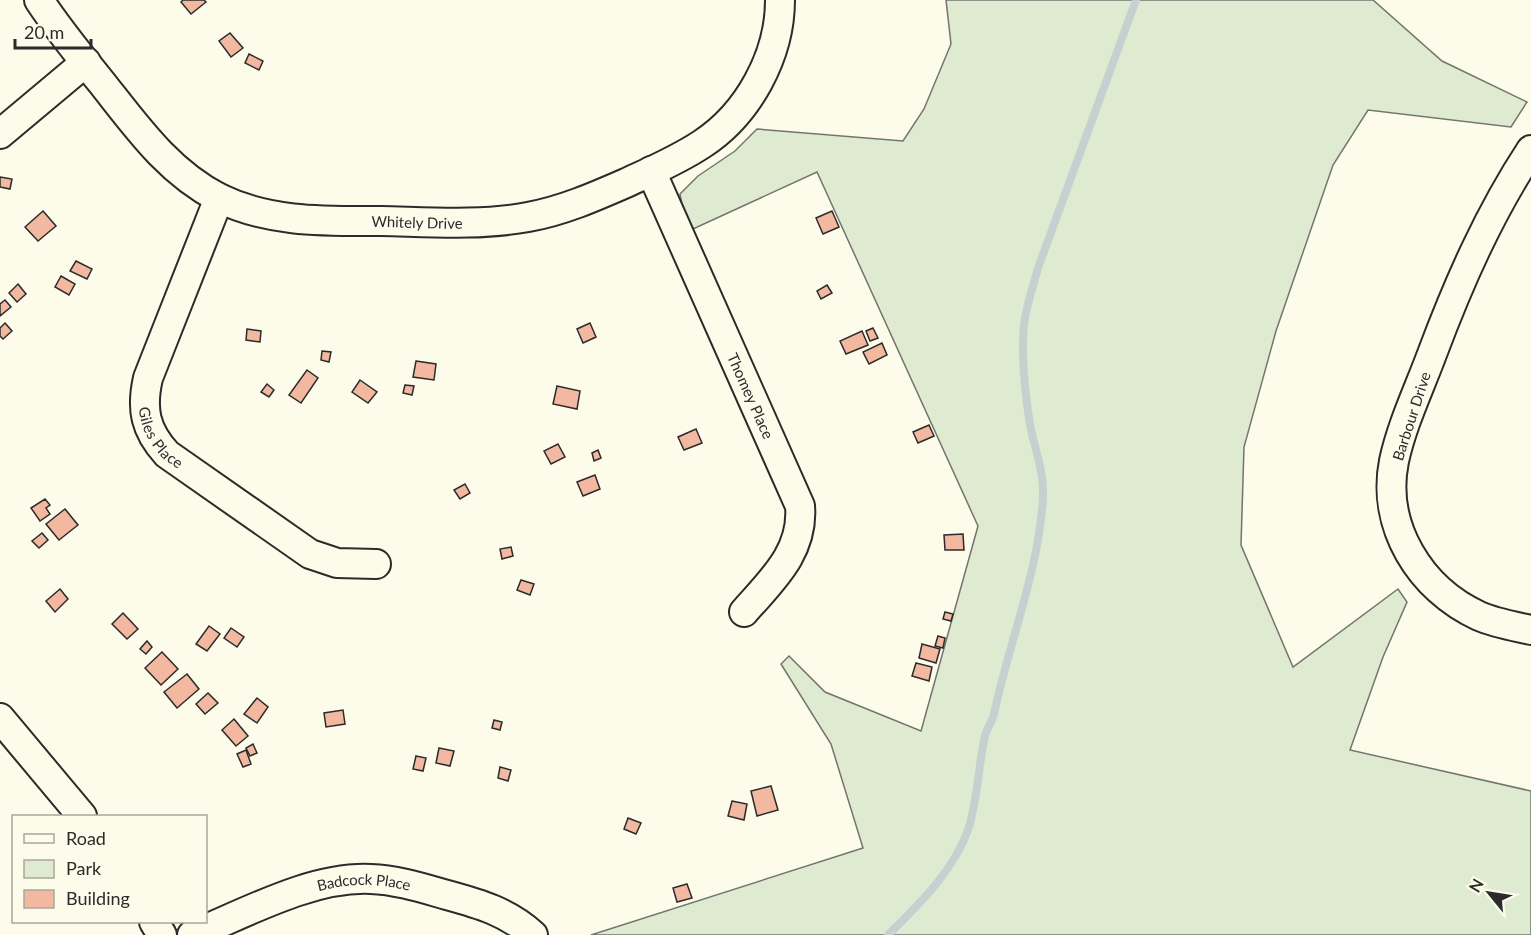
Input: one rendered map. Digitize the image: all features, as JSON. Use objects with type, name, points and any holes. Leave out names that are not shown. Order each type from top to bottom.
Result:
[{"type":"street","name":"Whitely Drive","points":[[39,0],[159,153],[183,175],[219,198],[244,209],[308,221],[481,222],[527,217],[551,211],[651,171],[704,143],[732,118],[757,84],[773,46],[780,0]]},
{"type":"street","points":[[0,134],[86,62]]},
{"type":"street","name":"Barbour Drive","points":[[1531,150],[1488,222],[1460,282],[1400,437],[1392,486],[1393,508],[1402,538],[1427,579],[1441,593],[1477,615],[1531,630]]},
{"type":"street","name":"Thomey Place","points":[[651,171],[800,506],[800,531],[791,555],[744,612]]},
{"type":"street","name":"Giles Place","points":[[219,198],[148,378],[144,408],[146,422],[152,435],[167,454],[296,547],[337,563],[376,564]]},
{"type":"street","points":[[0,718],[81,815]]},
{"type":"street","name":"Badcock Place","points":[[192,935],[313,887],[341,880],[370,879],[397,882],[488,906],[514,920],[533,935]]},
{"type":"green space","points":[[946,0],[1373,0],[1442,61],[1527,102],[1511,127],[1368,110],[1333,165],[1276,331],[1244,447],[1241,545],[1293,667],[1398,589],[1407,602],[1383,657],[1350,750],[1531,791],[1531,935],[591,935],[863,848],[831,744],[781,664],[789,656],[825,692],[921,731],[978,526],[817,172],[693,229],[682,205],[680,194],[698,176],[735,151],[757,129],[903,141],[924,109],[951,44]]},
{"type":"building","points":[[183,0],[204,0],[206,2],[191,14],[181,2]]},
{"type":"building","points":[[230,33],[243,48],[231,57],[219,41]]},
{"type":"building","points":[[249,54],[263,61],[259,70],[245,63]]},
{"type":"building","points":[[0,177],[12,179],[10,189],[0,187]]},
{"type":"building","points":[[43,211],[56,226],[38,241],[25,227]]},
{"type":"building","points":[[832,211],[839,227],[823,234],[816,218]]},
{"type":"building","points":[[76,261],[92,269],[87,279],[70,271]]},
{"type":"building","points":[[61,276],[75,284],[69,295],[55,287]]},
{"type":"building","points":[[18,284],[26,294],[17,302],[9,293]]},
{"type":"building","points":[[827,285],[832,293],[821,299],[817,291]]},
{"type":"building","points":[[5,300],[11,307],[0,316],[0,304]]},
{"type":"building","points":[[5,323],[12,331],[3,339],[0,336],[0,328]]},
{"type":"building","points":[[590,323],[596,337],[583,343],[577,329]]},
{"type":"building","points":[[873,328],[878,338],[870,341],[866,331]]},
{"type":"building","points":[[247,329],[261,331],[260,342],[246,340]]},
{"type":"building","points":[[862,331],[868,345],[846,354],[840,341]]},
{"type":"building","points":[[882,343],[887,355],[869,364],[863,352]]},
{"type":"building","points":[[322,351],[331,352],[329,362],[321,360]]},
{"type":"building","points":[[416,361],[436,364],[434,380],[413,377]]},
{"type":"building","points":[[307,370],[318,378],[301,403],[289,395]]},
{"type":"building","points":[[360,380],[377,392],[368,403],[352,392]]},
{"type":"building","points":[[267,384],[274,390],[269,397],[261,392]]},
{"type":"building","points":[[405,385],[414,386],[412,395],[403,393]]},
{"type":"building","points":[[557,386],[580,391],[577,409],[553,404]]},
{"type":"building","points":[[929,425],[934,436],[918,443],[913,432]]},
{"type":"building","points":[[696,429],[702,443],[684,450],[678,437]]},
{"type":"building","points":[[558,444],[565,457],[551,464],[544,451]]},
{"type":"building","points":[[598,450],[601,458],[594,461],[592,453]]},
{"type":"building","points":[[595,475],[600,489],[583,496],[577,482]]},
{"type":"building","points":[[465,484],[470,493],[460,499],[454,490]]},
{"type":"building","points":[[45,499],[50,505],[46,508],[50,514],[40,521],[31,508]]},
{"type":"building","points":[[65,509],[78,525],[59,540],[46,524]]},
{"type":"building","points":[[42,533],[48,540],[39,548],[32,541]]},
{"type":"building","points":[[963,534],[964,550],[945,550],[944,535]]},
{"type":"building","points":[[511,547],[513,556],[502,559],[500,549]]},
{"type":"building","points":[[521,580],[534,584],[530,595],[517,590]]},
{"type":"building","points":[[60,589],[68,599],[55,612],[46,601]]},
{"type":"building","points":[[945,612],[953,614],[951,621],[943,619]]},
{"type":"building","points":[[123,613],[138,629],[127,639],[112,624]]},
{"type":"building","points":[[209,626],[220,634],[207,651],[196,644]]},
{"type":"building","points":[[231,628],[244,637],[237,647],[224,638]]},
{"type":"building","points":[[938,636],[945,638],[943,648],[935,646]]},
{"type":"building","points":[[147,641],[152,647],[146,654],[140,649]]},
{"type":"building","points":[[922,644],[940,649],[936,663],[919,658]]},
{"type":"building","points":[[162,652],[178,669],[161,685],[145,668]]},
{"type":"building","points":[[916,663],[932,667],[929,681],[912,676]]},
{"type":"building","points":[[187,674],[199,689],[177,708],[164,692]]},
{"type":"building","points":[[208,693],[218,703],[205,714],[196,704]]},
{"type":"building","points":[[257,698],[268,707],[257,723],[244,714]]},
{"type":"building","points":[[343,710],[345,724],[326,727],[324,713]]},
{"type":"building","points":[[234,719],[248,736],[236,746],[222,730]]},
{"type":"building","points":[[494,720],[502,722],[500,730],[492,728]]},
{"type":"building","points":[[253,744],[257,753],[250,756],[246,748]]},
{"type":"building","points":[[439,748],[454,751],[450,766],[436,763]]},
{"type":"building","points":[[246,750],[251,764],[243,767],[237,754]]},
{"type":"building","points":[[416,756],[426,758],[423,771],[413,769]]},
{"type":"building","points":[[500,767],[511,770],[508,781],[498,778]]},
{"type":"building","points":[[771,786],[778,810],[757,816],[751,791]]},
{"type":"building","points":[[732,801],[747,804],[744,820],[728,816]]},
{"type":"building","points":[[628,818],[641,823],[636,834],[624,829]]},
{"type":"building","points":[[687,884],[692,898],[677,902],[673,888]]},
{"type":"waterway","points":[[888,935],[923,900],[944,874],[961,845],[971,819],[985,736],[994,714],[1023,606],[1040,525],[1043,497],[1042,478],[1030,425],[1024,375],[1023,337],[1026,311],[1038,268],[1136,0]]}]
